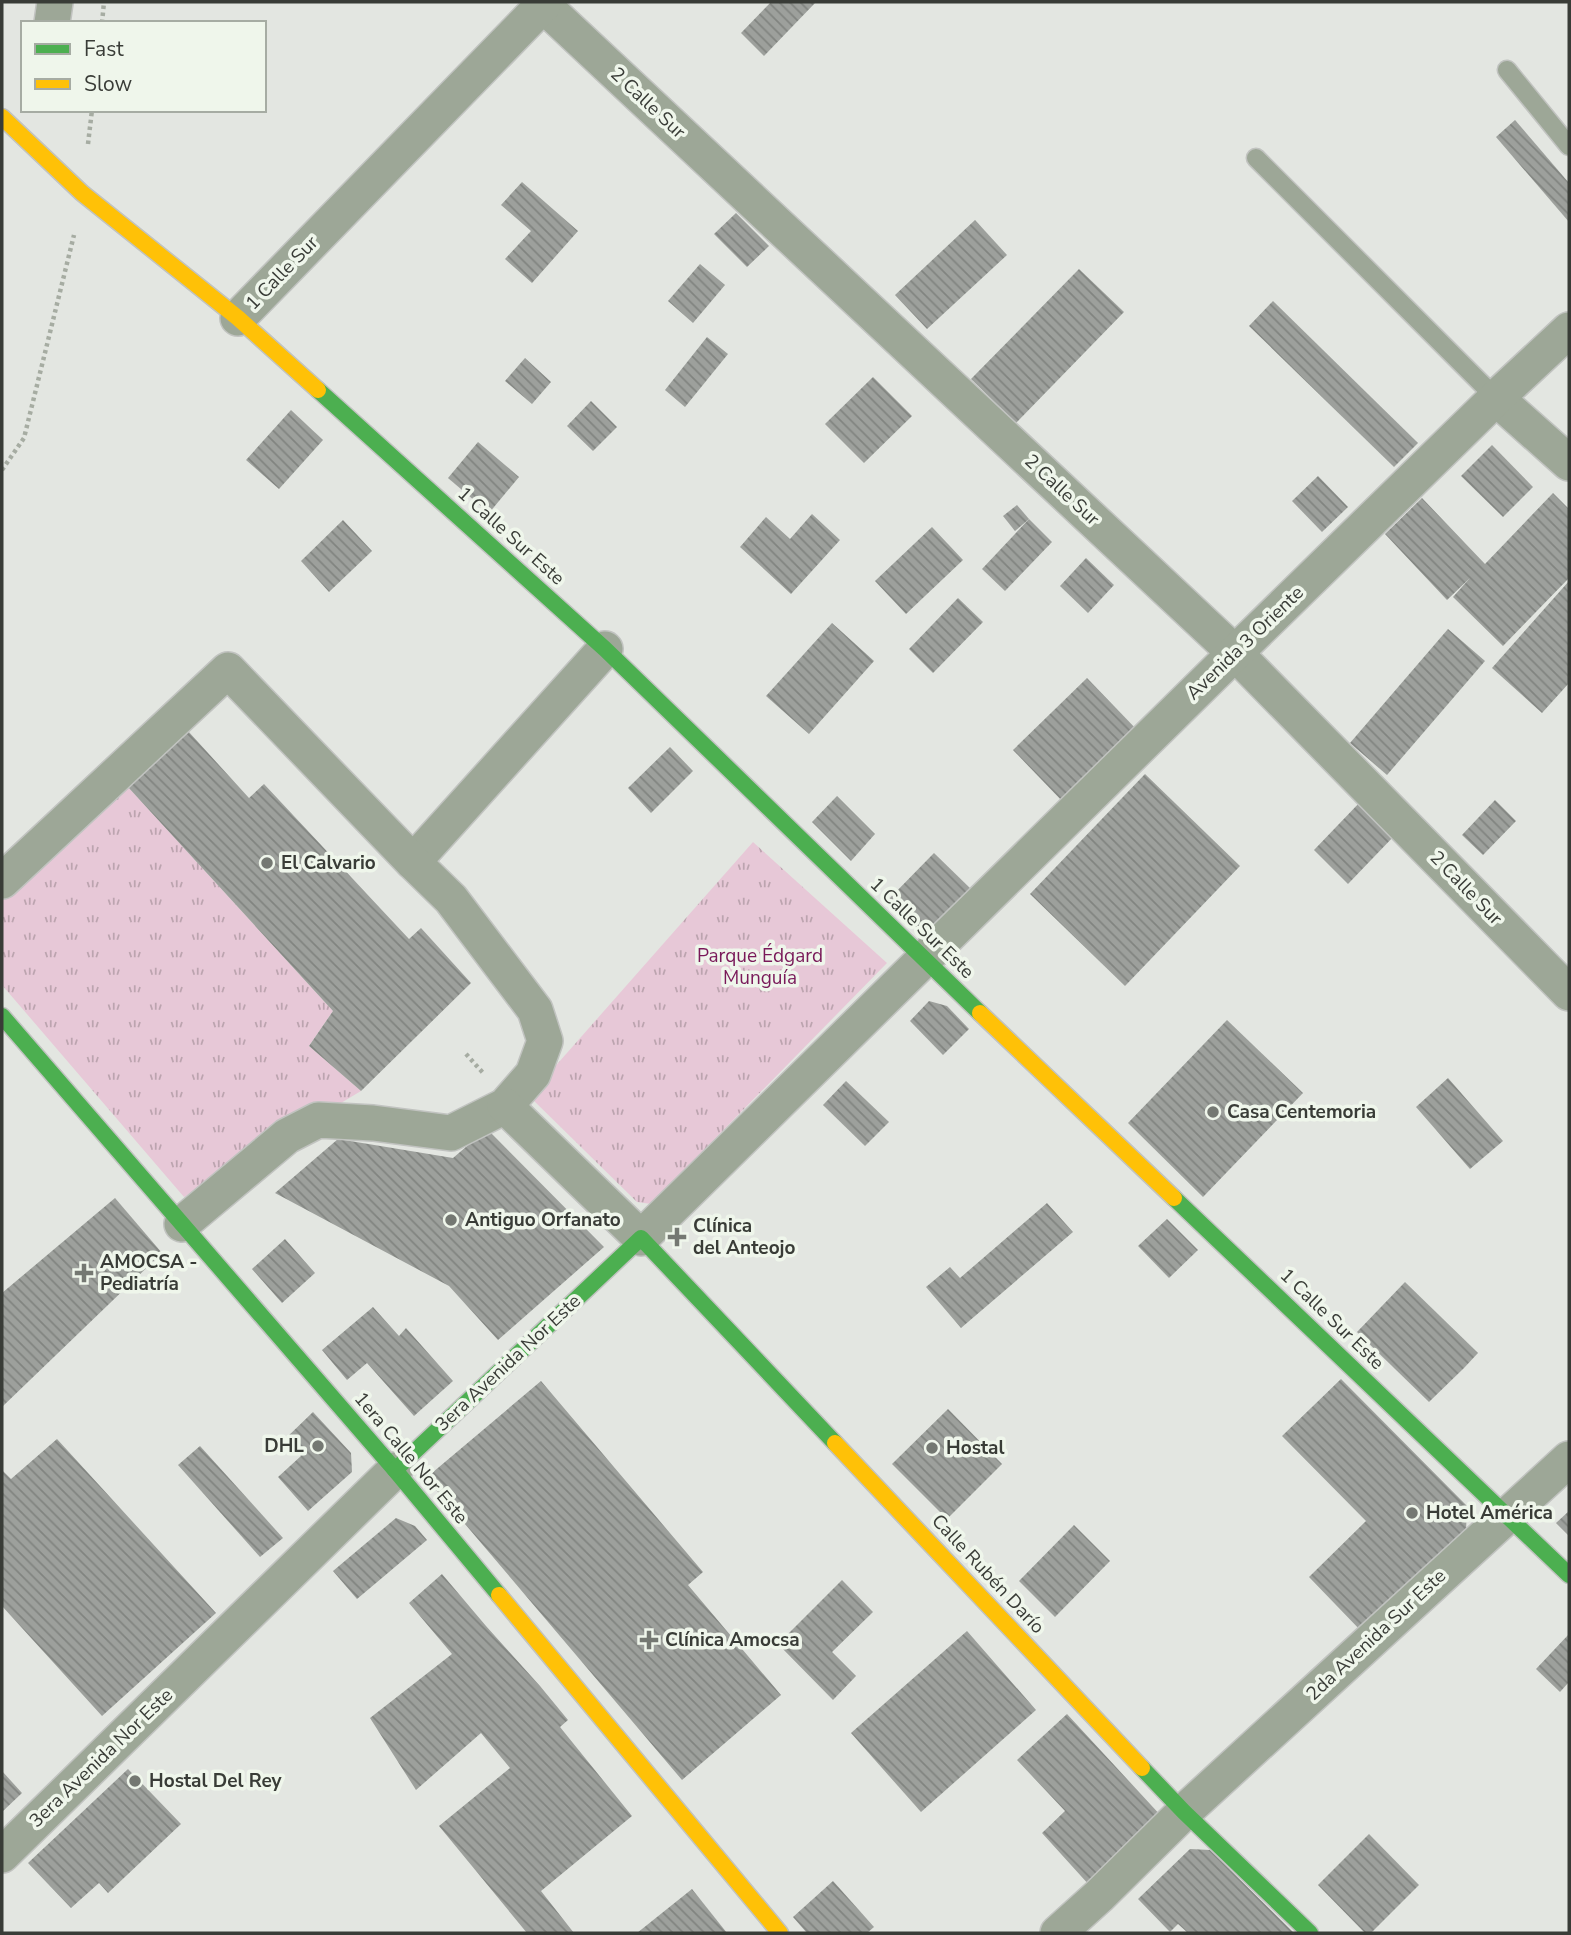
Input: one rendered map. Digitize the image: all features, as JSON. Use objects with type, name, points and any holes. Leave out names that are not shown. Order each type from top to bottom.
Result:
[{"type":"street","points":[[52,21],[55,2]]},
{"type":"street","name":"1 Calle Sur","points":[[19,121],[82,193],[238,318],[542,3]]},
{"type":"street","name":"2 Calle Sur","points":[[542,3],[1236,653],[1569,993]]},
{"type":"street","name":"1 Calle Sur Este","points":[[238,318],[605,649],[924,959],[1569,1575]]},
{"type":"street","name":"Avenida 3 Oriente","points":[[924,959],[1496,398],[1569,330]]},
{"type":"street","points":[[1496,398],[1569,463]]},
{"type":"street","points":[[413,862],[605,649]]},
{"type":"street","points":[[2,881],[228,670],[451,899],[535,1010],[545,1041],[533,1074],[498,1094],[451,1133],[318,1120],[287,1136],[182,1224]]},
{"type":"street","name":"3era Avenida Nor Este","points":[[2,1855],[395,1470],[641,1238],[924,959]]},
{"type":"street","name":"1era Calle Nor Este","points":[[2,1016],[395,1470],[780,1933]]},
{"type":"street","points":[[498,1094],[641,1238]]},
{"type":"street","name":"Calle Rubén Darío","points":[[641,1238],[1184,1812],[1310,1933]]},
{"type":"street","name":"2da Avenida Sur Este","points":[[1058,1933],[1184,1812],[1569,1459]]},
{"type":"lane","points":[[1507,71],[1569,146]]},
{"type":"lane","points":[[1256,158],[1496,398]]},
{"type":"path","points":[[102,21],[104,2]]},
{"type":"path","points":[[2,470],[24,438],[75,230]]},
{"type":"path","points":[[466,1054],[498,1094]]},
{"type":"green space","points":[[128,787],[333,1011],[309,1046],[361,1091],[184,1197],[2,985],[2,901]]},
{"type":"green space","name":"Parque Édgard Munguía","points":[[753,842],[887,963],[651,1204],[637,1202],[529,1096]]},
{"type":"building","points":[[771,2],[816,2],[764,56],[741,33]]},
{"type":"building","points":[[1515,120],[1569,183],[1569,222],[1496,137]]},
{"type":"building","points":[[522,182],[578,231],[532,283],[505,259],[531,231],[501,205]]},
{"type":"building","points":[[736,213],[769,246],[747,267],[714,234]]},
{"type":"building","points":[[975,220],[1007,255],[927,329],[895,295]]},
{"type":"building","points":[[700,264],[725,285],[693,323],[668,301]]},
{"type":"building","points":[[1079,269],[1124,312],[1016,423],[971,379]]},
{"type":"building","points":[[1273,301],[1418,443],[1394,467],[1249,326]]},
{"type":"building","points":[[707,337],[728,354],[685,407],[665,390]]},
{"type":"building","points":[[525,358],[551,382],[532,404],[505,381]]},
{"type":"building","points":[[873,377],[912,416],[864,463],[825,424]]},
{"type":"building","points":[[591,401],[617,427],[593,451],[567,426]]},
{"type":"building","points":[[291,410],[323,440],[279,489],[246,460]]},
{"type":"building","points":[[478,442],[519,477],[489,513],[448,478]]},
{"type":"building","points":[[1492,445],[1533,487],[1503,517],[1461,476]]},
{"type":"building","points":[[1318,476],[1348,507],[1322,532],[1292,501]]},
{"type":"building","points":[[1553,493],[1569,509],[1569,578],[1503,646],[1453,597],[1470,578],[1447,600],[1385,534],[1422,498],[1485,564]]},
{"type":"building","points":[[1017,505],[1029,519],[1015,531],[1003,516]]},
{"type":"building","points":[[812,514],[840,540],[791,594],[740,547],[766,517],[790,539]]},
{"type":"building","points":[[1029,519],[1052,542],[1005,591],[982,569]]},
{"type":"building","points":[[343,520],[372,551],[329,592],[301,561]]},
{"type":"building","points":[[932,527],[963,560],[906,614],[875,581]]},
{"type":"building","points":[[1086,558],[1114,585],[1088,613],[1060,586]]},
{"type":"building","points":[[1569,581],[1569,683],[1542,713],[1492,668]]},
{"type":"building","points":[[958,598],[983,622],[933,673],[909,649]]},
{"type":"building","points":[[832,623],[874,661],[809,734],[766,696]]},
{"type":"building","points":[[1448,629],[1485,661],[1387,775],[1350,743]]},
{"type":"building","points":[[1087,678],[1139,732],[1065,804],[1013,750]]},
{"type":"building","name":"El Calvario","points":[[188,731],[249,798],[264,784],[409,939],[421,928],[471,983],[361,1091],[309,1046],[333,1011],[128,787]]},
{"type":"building","points":[[670,747],[693,771],[651,813],[628,788]]},
{"type":"building","points":[[1145,774],[1240,866],[1125,986],[1030,894]]},
{"type":"building","points":[[837,796],[875,834],[851,861],[812,822]]},
{"type":"building","points":[[1362,800],[1396,834],[1348,884],[1314,850]]},
{"type":"building","points":[[1495,800],[1516,821],[1483,855],[1462,835]]},
{"type":"building","points":[[934,853],[973,891],[927,938],[888,900]]},
{"type":"building","points":[[929,1001],[947,1006],[969,1029],[943,1055],[910,1021]]},
{"type":"building","name":"Casa Centemoria","points":[[1227,1020],[1303,1093],[1203,1197],[1128,1123]]},
{"type":"building","points":[[1448,1078],[1503,1141],[1470,1169],[1416,1107]]},
{"type":"building","points":[[846,1081],[889,1122],[865,1146],[823,1105]]},
{"type":"building","name":"Antiguo Orfanato","points":[[487,1129],[604,1247],[498,1340],[449,1286],[275,1193],[338,1139],[453,1158]]},
{"type":"building","name":"AMOCSA - Pediatría","points":[[115,1198],[162,1253],[2,1407],[2,1293]]},
{"type":"building","points":[[1047,1203],[1073,1232],[961,1328],[926,1287],[950,1267],[960,1278]]},
{"type":"building","points":[[1167,1219],[1198,1250],[1169,1278],[1138,1246]]},
{"type":"building","points":[[285,1239],[315,1273],[282,1303],[252,1269]]},
{"type":"building","points":[[1405,1282],[1478,1353],[1429,1402],[1357,1332]]},
{"type":"building","points":[[373,1307],[399,1336],[406,1328],[453,1381],[414,1416],[367,1363],[347,1380],[322,1350]]},
{"type":"building","name":"Hotel América","points":[[1341,1379],[1467,1506],[1466,1532],[1363,1633],[1309,1577],[1366,1521],[1282,1436]]},
{"type":"building","name":"Clínica Amocsa","points":[[541,1381],[703,1572],[688,1585],[781,1695],[682,1780],[426,1478]]},
{"type":"building","points":[[948,1409],[1002,1464],[947,1519],[892,1464]]},
{"type":"building","name":"DHL","points":[[313,1412],[351,1453],[352,1472],[308,1511],[278,1477],[301,1456],[285,1439]]},
{"type":"building","points":[[57,1439],[216,1613],[102,1716],[2,1606],[2,1470],[11,1479]]},
{"type":"building","points":[[200,1446],[283,1538],[260,1557],[178,1465]]},
{"type":"building","points":[[1569,1511],[1569,1536],[1556,1523]]},
{"type":"building","points":[[396,1518],[415,1526],[427,1540],[357,1599],[333,1571]]},
{"type":"building","points":[[1074,1525],[1110,1561],[1055,1617],[1019,1581]]},
{"type":"building","points":[[442,1574],[568,1720],[560,1727],[632,1816],[541,1891],[574,1933],[527,1933],[439,1826],[510,1768],[481,1733],[416,1790],[370,1718],[452,1654],[409,1603]]},
{"type":"building","points":[[842,1580],[873,1612],[832,1652],[856,1676],[833,1700],[778,1644]]},
{"type":"building","points":[[967,1631],[1036,1710],[921,1812],[851,1733]]},
{"type":"building","points":[[1569,1634],[1569,1682],[1560,1692],[1536,1669]]},
{"type":"building","points":[[1067,1714],[1163,1818],[1090,1886],[1042,1833],[1065,1811],[1017,1760]]},
{"type":"building","points":[[128,1769],[181,1824],[108,1893],[99,1883],[71,1908],[28,1863]]},
{"type":"building","points":[[2,1771],[22,1793],[2,1812]]},
{"type":"building","points":[[1369,1834],[1419,1885],[1371,1933],[1365,1933],[1318,1885]]},
{"type":"building","points":[[1190,1849],[1210,1850],[1294,1933],[1188,1933],[1178,1924],[1170,1932],[1138,1899]]},
{"type":"building","points":[[833,1881],[874,1927],[867,1933],[807,1933],[793,1917]]},
{"type":"building","points":[[692,1889],[727,1933],[637,1933]]},
{"type":"traffic: fast","points":[[318,390],[605,649],[980,1013]]},
{"type":"traffic: fast","points":[[2,1016],[395,1470],[499,1595]]},
{"type":"traffic: fast","points":[[1174,1198],[1569,1575]]},
{"type":"traffic: fast","points":[[395,1470],[641,1238],[835,1443]]},
{"type":"traffic: fast","points":[[1142,1768],[1310,1933]]},
{"type":"traffic: slow","points":[[2,117],[82,193],[238,318],[318,390]]},
{"type":"traffic: slow","points":[[980,1013],[1174,1198]]},
{"type":"traffic: slow","points":[[835,1443],[1142,1768]]},
{"type":"traffic: slow","points":[[499,1595],[780,1933]]},
{"type":"place","name":"El Calvario","points":[[267,863]]},
{"type":"place","name":"Casa Centemoria","points":[[1213,1112]]},
{"type":"place","name":"Antiguo Orfanato","points":[[451,1220]]},
{"type":"place","name":"Clínica del Anteojo","points":[[677,1237]]},
{"type":"place","name":"AMOCSA - Pediatría","points":[[84,1273]]},
{"type":"place","name":"DHL","points":[[318,1446]]},
{"type":"place","name":"Hostal","points":[[932,1448]]},
{"type":"place","name":"Hotel América","points":[[1412,1513]]},
{"type":"place","name":"Clínica Amocsa","points":[[649,1640]]},
{"type":"place","name":"Hostal Del Rey","points":[[135,1781]]}]
